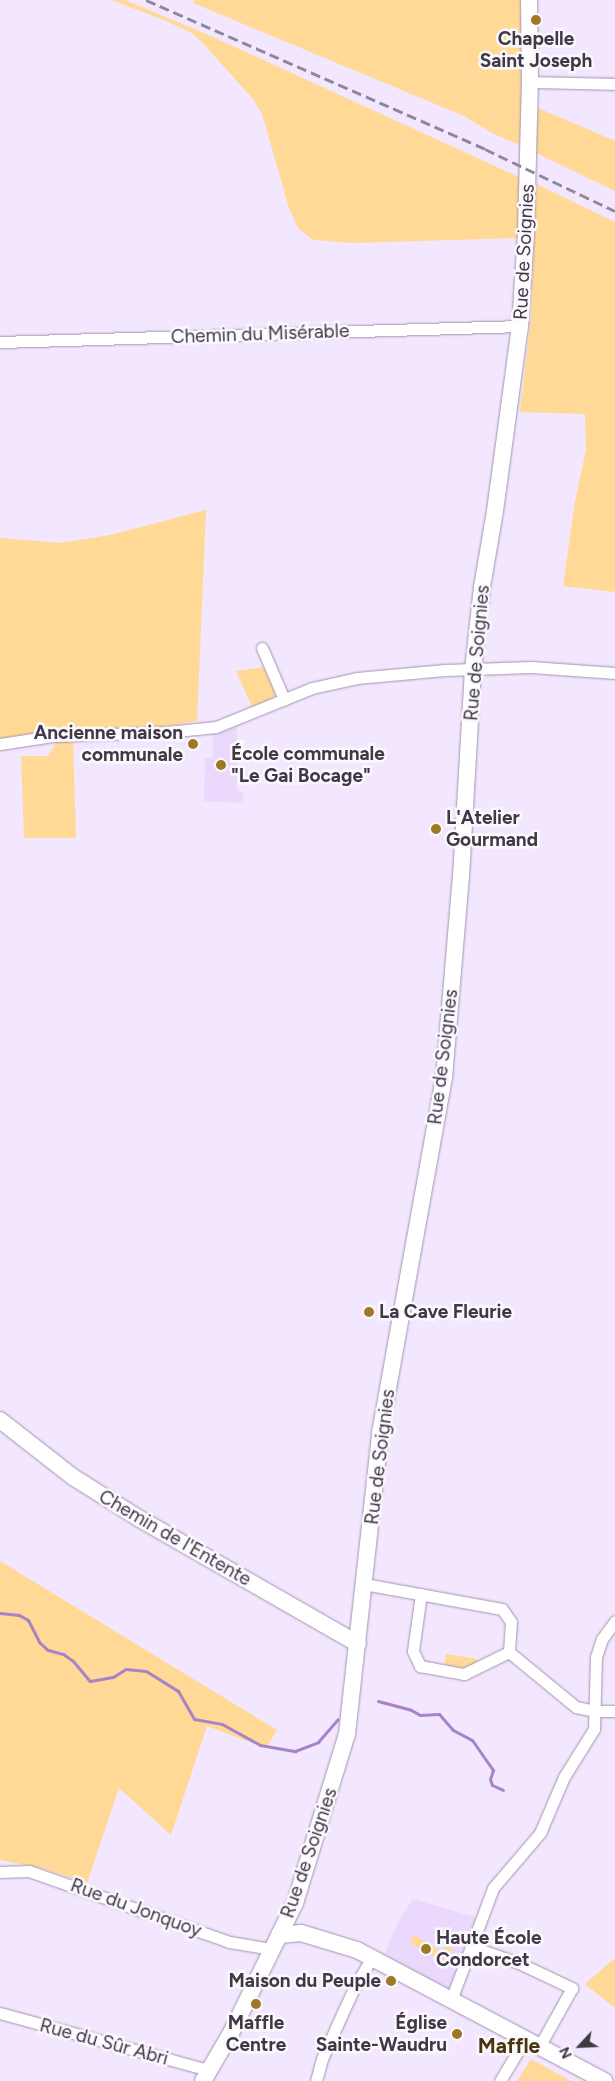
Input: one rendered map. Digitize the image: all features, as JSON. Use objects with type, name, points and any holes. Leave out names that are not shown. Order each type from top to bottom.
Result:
[{"type":"street","name":"Rue de Soignies","points":[[206,2075],[231,2033],[271,1950],[288,1920],[321,1822],[347,1734],[380,1433],[444,1078],[462,877],[473,670],[482,588],[495,511],[520,326],[526,232],[530,82],[529,0]]},
{"type":"street","points":[[530,82],[615,84]]},
{"type":"street","name":"Chemin du Misérable","points":[[0,342],[520,326]]},
{"type":"street","points":[[262,648],[284,699]]},
{"type":"street","points":[[0,744],[52,736],[167,732],[216,727],[312,688],[348,679],[532,667],[615,673]]},
{"type":"street","name":"Chemin de l'Entente","points":[[0,1420],[81,1482],[358,1644]]},
{"type":"street","points":[[364,1584],[502,1609],[511,1622],[508,1652]]},
{"type":"street","points":[[420,1594],[413,1651],[420,1666],[464,1674],[508,1652]]},
{"type":"street","points":[[451,2000],[493,1888],[540,1833],[564,1777],[594,1729],[596,1657],[602,1639],[615,1621]]},
{"type":"street","points":[[508,1652],[576,1707],[595,1711],[615,1711]]},
{"type":"street","name":"Rue du Jonquoy","points":[[0,1872],[29,1871],[230,1942],[271,1950]]},
{"type":"street","points":[[288,1920],[301,1933]]},
{"type":"street","points":[[280,1935],[301,1933],[344,1944],[598,2078]]},
{"type":"street","points":[[472,1947],[519,1963],[572,1988],[532,2043],[500,2081]]},
{"type":"street","points":[[316,2081],[322,2059],[345,2006],[372,1959]]},
{"type":"street","name":"Rue du Sûr Abri","points":[[0,2013],[206,2075]]},
{"type":"shaded area","points":[[111,0],[125,0],[204,33],[521,178],[518,238],[353,243],[313,240],[298,228],[289,208],[262,114],[253,99],[201,41],[190,32]]},
{"type":"shaded area","points":[[194,0],[524,0],[524,80],[519,145],[492,133],[464,116],[193,3]]},
{"type":"shaded area","points":[[538,108],[615,141],[615,191],[536,153]]},
{"type":"shaded area","points":[[536,184],[615,222],[615,592],[563,586],[575,501],[586,450],[585,414],[520,412],[531,318]]},
{"type":"shaded area","points":[[206,510],[197,721],[119,734],[0,744],[0,538],[60,543],[110,535]]},
{"type":"shaded area","points":[[264,667],[276,696],[252,707],[236,671]]},
{"type":"shaded area","name":"École communale \"Le Gai Bocage\"","points":[[237,727],[237,791],[243,792],[243,803],[204,801],[205,758],[213,758],[213,733]]},
{"type":"shaded area","points":[[73,740],[76,838],[24,838],[21,756],[48,756],[57,741]]},
{"type":"shaded area","points":[[0,1561],[277,1730],[266,1748],[207,1726],[171,1835],[119,1788],[87,1883],[38,1867],[0,1860]]},
{"type":"shaded area","points":[[446,1654],[477,1659],[475,1667],[471,1670],[444,1668]]},
{"type":"shaded area","name":"Haute École Condorcet","points":[[413,1899],[475,1917],[457,1972],[449,1989],[384,1955],[398,1922]]},
{"type":"shaded area","points":[[414,1935],[442,1952],[447,1946],[452,1949],[446,1962],[410,1943]]},
{"type":"shaded area","points":[[615,1958],[615,2008],[585,1984]]},
{"type":"shaded area","points":[[531,2059],[571,2081],[517,2081]]},
{"type":"waterway","points":[[0,1613],[19,1615],[28,1620],[39,1642],[48,1650],[63,1654],[73,1661],[90,1681],[113,1677],[126,1669],[146,1671],[178,1691],[194,1719],[222,1724],[260,1745],[295,1751],[318,1742],[338,1719]]},
{"type":"waterway","points":[[378,1701],[411,1710],[420,1715],[439,1714],[453,1730],[472,1740],[493,1770],[490,1779],[492,1785],[503,1790]]},
{"type":"railway","points":[[146,0],[485,149],[615,211]]},
{"type":"place","name":"Chapelle Saint Joseph","points":[[536,20]]},
{"type":"place","name":"Ancienne maison communale","points":[[193,744]]},
{"type":"place","name":"École communale \"Le Gai Bocage\"","points":[[221,765]]},
{"type":"place","name":"L'Atelier Gourmand","points":[[436,829]]},
{"type":"place","name":"La Cave Fleurie","points":[[369,1312]]},
{"type":"place","name":"Haute École Condorcet","points":[[426,1949]]},
{"type":"place","name":"Maison du Peuple","points":[[391,1981]]},
{"type":"place","name":"Maffle Centre","points":[[256,2004]]},
{"type":"place","name":"Église Sainte-Waudru","points":[[457,2034]]},
{"type":"district","name":"Maffle","points":[[509,2046]]}]
